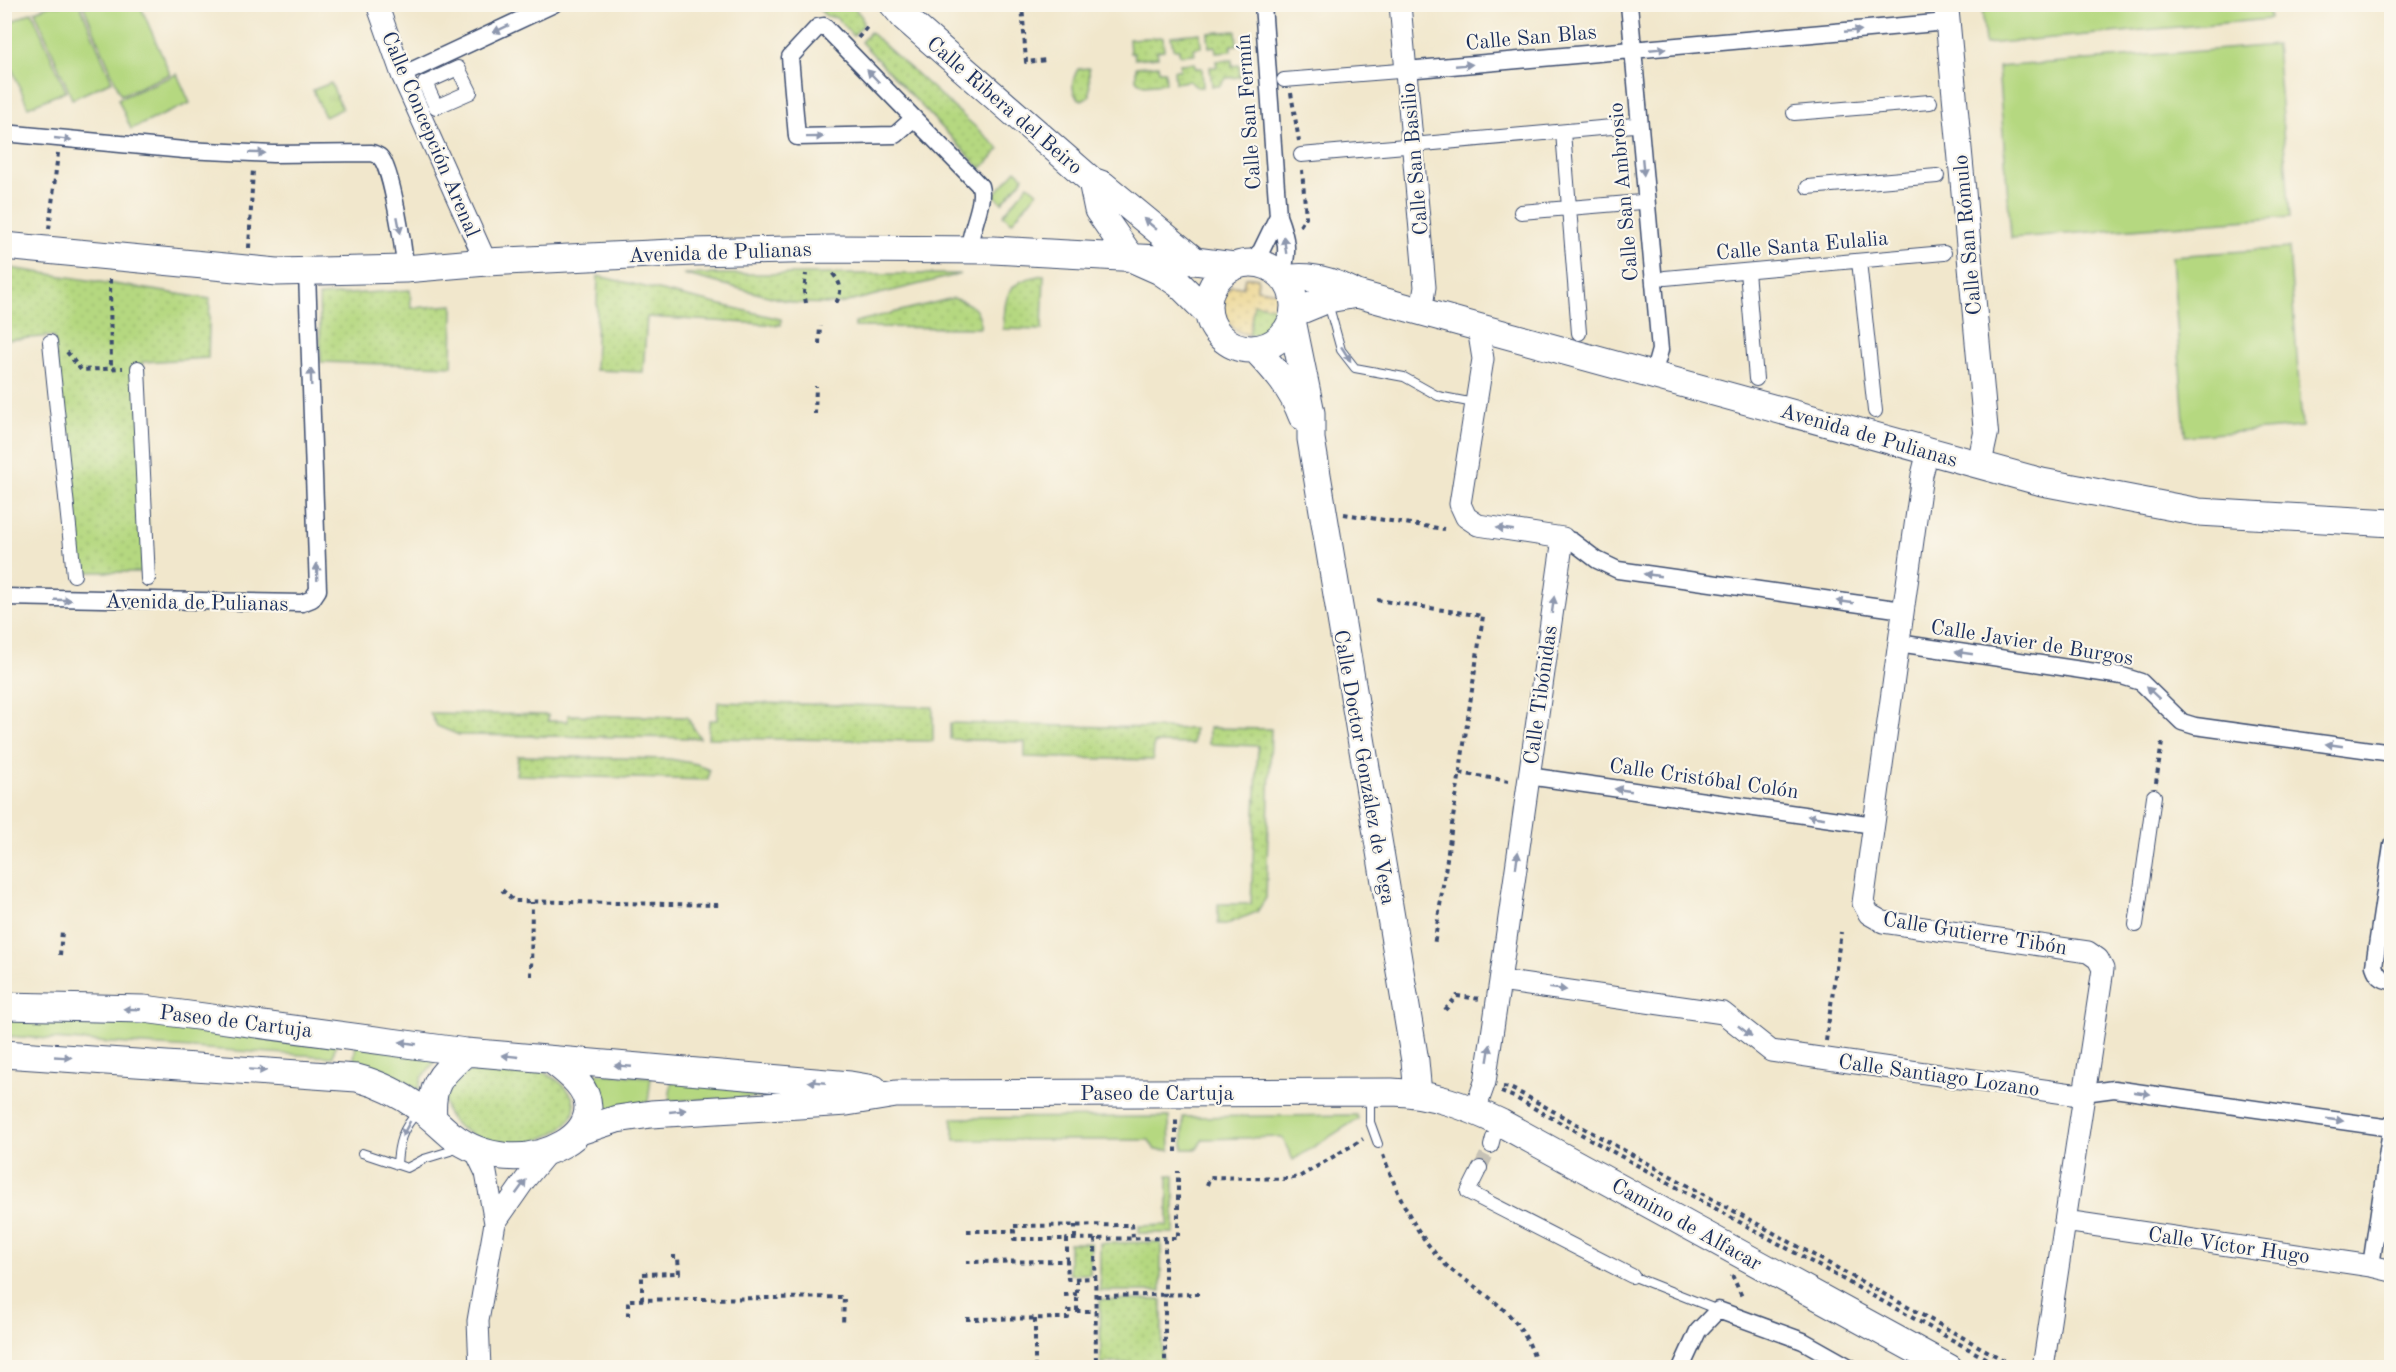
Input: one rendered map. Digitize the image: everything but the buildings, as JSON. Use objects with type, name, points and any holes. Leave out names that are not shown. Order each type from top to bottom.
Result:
[{"type":"main road","name":"Calle Ribera del Beiro","points":[[893,4],[1092,181],[1103,185],[1195,261]]},
{"type":"main road","name":"Calle San Rómulo","points":[[1947,13],[1986,433],[1979,465]]},
{"type":"main road","name":"Calle Ribera del Beiro","points":[[1077,256],[1093,235],[1098,210],[1092,181]]},
{"type":"main road","name":"Calle Ribera del Beiro","points":[[1098,210],[1133,259]]},
{"type":"main road","name":"Avenida de Pulianas","points":[[4,246],[308,273],[693,252],[969,249],[1242,264]]},
{"type":"main road","name":"Avenida de Pulianas","points":[[1133,259],[1160,271],[1179,284],[1208,313]]},
{"type":"main road","points":[[1242,264],[1262,264],[1283,277],[1292,291],[1293,317],[1283,335],[1272,345],[1256,350],[1243,349],[1221,338],[1208,313],[1210,291],[1218,278],[1242,264]]},
{"type":"main road","name":"Avenida de Pulianas","points":[[1283,277],[1301,275],[1341,285],[1357,294],[1421,312],[2042,482],[2199,512],[2391,523]]},
{"type":"main road","name":"Avenida de Pulianas","points":[[1293,317],[1328,299],[1357,294]]},
{"type":"main road","name":"Calle Doctor González de Vega","points":[[1293,317],[1311,413],[1311,440],[1415,1061],[1418,1094]]},
{"type":"main road","name":"Calle Doctor González de Vega","points":[[1256,350],[1279,374],[1296,399],[1311,440]]},
{"type":"main road","name":"Paseo de Cartuja","points":[[4,1006],[144,1009],[466,1052],[850,1085],[896,1094]]},
{"type":"main road","points":[[428,1109],[434,1086],[442,1074],[466,1052]]},
{"type":"main road","name":"Paseo de Cartuja","points":[[4,1054],[350,1077],[378,1083],[428,1109],[450,1135],[471,1148],[505,1157],[549,1152],[580,1131],[617,1119],[651,1114],[847,1102],[896,1094],[1370,1092],[1418,1094]]},
{"type":"main road","points":[[553,1061],[574,1080],[586,1098],[586,1119],[580,1131]]},
{"type":"main road","name":"Camino de Alfacar","points":[[1418,1094],[1475,1110],[1949,1368]]},
{"type":"street","name":"Calle Concepción Arenal","points":[[377,4],[402,75],[486,262]]},
{"type":"street","points":[[402,75],[554,4]]},
{"type":"street","name":"Calle San Fermín","points":[[1263,4],[1278,216],[1283,231],[1287,260],[1283,277]]},
{"type":"street","name":"Calle San Basilio","points":[[1400,4],[1402,70],[1425,287],[1421,312]]},
{"type":"street","name":"Calle San Ambrosio","points":[[1629,4],[1660,350],[1653,375]]},
{"type":"street","name":"Calle San Blas","points":[[1284,80],[1633,51],[1947,13]]},
{"type":"street","points":[[914,118],[895,135],[796,137],[790,57],[818,27],[824,26],[914,118],[980,186],[983,195],[970,233],[969,249]]},
{"type":"street","points":[[1794,112],[1930,102]]},
{"type":"street","points":[[1423,144],[1634,125]]},
{"type":"street","points":[[1563,132],[1580,333]]},
{"type":"street","points":[[4,133],[184,150],[273,154],[372,153],[381,158],[388,172],[404,251],[405,269]]},
{"type":"street","points":[[1301,155],[1405,146]]},
{"type":"street","points":[[1808,187],[1937,176]]},
{"type":"street","points":[[1521,213],[1641,202]]},
{"type":"street","name":"Calle San Fermín","points":[[1242,264],[1261,251],[1278,216]]},
{"type":"street","name":"Calle Santa Eulalia","points":[[1665,278],[1944,253]]},
{"type":"street","points":[[1859,261],[1875,411]]},
{"type":"street","points":[[1747,271],[1756,379]]},
{"type":"street","name":"Avenida de Pulianas","points":[[4,597],[302,603],[312,599],[318,590],[308,273]]},
{"type":"street","points":[[1478,328],[1483,359],[1460,504],[1466,517],[1478,525],[1563,538]]},
{"type":"street","points":[[1483,359],[1507,335]]},
{"type":"street","points":[[50,342],[74,576]]},
{"type":"street","name":"Avenida de Pulianas","points":[[138,368],[148,579]]},
{"type":"street","name":"Calle Gutierre Tibón","points":[[1928,451],[1922,475],[1863,903],[1869,914],[1882,922],[2088,952],[2098,959],[2103,969],[2043,1368]]},
{"type":"street","name":"Calle Javier de Burgos","points":[[1563,538],[1572,541],[1597,560],[1618,570],[1903,610]]},
{"type":"street","name":"Calle Tibónidas","points":[[1475,1110],[1485,1082],[1500,981],[1522,779],[1563,538]]},
{"type":"street","name":"Calle Javier de Burgos","points":[[1898,643],[2122,676],[2141,682],[2182,722],[2195,726],[2391,753]]},
{"type":"street","name":"Calle Cristóbal Colón","points":[[1522,779],[1874,825]]},
{"type":"street","points":[[2136,925],[2154,796]]},
{"type":"street","points":[[2391,845],[2374,966],[2377,975],[2385,981],[2391,981]]},
{"type":"street","name":"Calle Santiago Lozano","points":[[1500,981],[1723,1013],[1771,1051],[2072,1094],[2114,1089],[2391,1130]]},
{"type":"street","points":[[2381,1269],[2391,1130]]},
{"type":"street","points":[[471,1148],[486,1173],[495,1223],[479,1311],[477,1334],[480,1368]]},
{"type":"street","points":[[495,1223],[525,1180],[549,1152]]},
{"type":"street","points":[[1480,1168],[1468,1192],[1632,1276]]},
{"type":"street","name":"Calle Víctor Hugo","points":[[2065,1221],[2381,1269]]},
{"type":"street","points":[[1681,1368],[1698,1331],[1718,1310],[1803,1341],[1851,1368]]},
{"type":"lane","points":[[1328,299],[1341,350],[1355,368],[1404,377],[1438,396],[1475,403]]},
{"type":"lane","points":[[1370,1092],[1370,1122],[1378,1144]]},
{"type":"lane","points":[[397,1165],[398,1146],[409,1120],[428,1109]]},
{"type":"lane","points":[[362,1153],[407,1168],[424,1159],[471,1148]]},
{"type":"lane","points":[[1632,1276],[1718,1310]]},
{"type":"path","points":[[1022,4],[1026,62],[1047,60]]},
{"type":"path","points":[[855,41],[867,27]]},
{"type":"path","points":[[49,229],[59,147]]},
{"type":"path","points":[[250,241],[253,163]]},
{"type":"path","points":[[806,303],[804,292],[807,274]]},
{"type":"path","points":[[833,274],[841,289],[836,303]]},
{"type":"path","points":[[50,342],[58,341],[81,369],[111,369],[111,279]]},
{"type":"path","points":[[819,344],[820,326]]},
{"type":"path","points":[[815,414],[816,386]]},
{"type":"path","points":[[1343,514],[1444,529]]},
{"type":"path","points":[[1377,600],[1483,616],[1434,946]]},
{"type":"path","points":[[2154,796],[2162,742]]},
{"type":"path","points":[[1460,773],[1522,779]]},
{"type":"path","points":[[502,890],[514,901],[720,905]]},
{"type":"path","points":[[531,976],[532,902]]},
{"type":"path","points":[[60,955],[62,931]]},
{"type":"path","points":[[1825,1047],[1841,932]]},
{"type":"path","points":[[1445,1010],[1456,996],[1484,999]]},
{"type":"path","points":[[2003,1368],[1514,1097],[1495,1090],[1501,1087],[1510,1088],[1524,1095],[2018,1368]]},
{"type":"path","points":[[1176,1117],[1176,1152]]},
{"type":"path","points":[[1207,1185],[1210,1177],[1288,1179],[1299,1177],[1374,1132]]},
{"type":"path","points":[[1378,1144],[1398,1197],[1425,1242],[1446,1266],[1505,1309],[1524,1331],[1537,1368]]},
{"type":"path","points":[[1014,1227],[1014,1239],[1178,1238],[1178,1171]]},
{"type":"path","points":[[967,1231],[1014,1227],[1132,1224],[1133,1238]]},
{"type":"path","points":[[1075,1225],[1075,1239]]},
{"type":"path","points":[[1163,1368],[1165,1367],[1165,1238]]},
{"type":"path","points":[[1067,1239],[1068,1279],[1095,1278]]},
{"type":"path","points":[[1095,1239],[1096,1368]]},
{"type":"path","points":[[642,1300],[642,1274],[679,1273],[678,1257],[672,1257]]},
{"type":"path","points":[[966,1262],[1067,1261]]},
{"type":"path","points":[[1077,1279],[1077,1311]]},
{"type":"path","points":[[1064,1295],[1077,1294]]},
{"type":"path","points":[[1096,1296],[1199,1294]]},
{"type":"path","points":[[628,1316],[628,1300],[844,1297],[843,1326]]},
{"type":"path","points":[[966,1319],[1068,1318],[1068,1311],[1096,1311]]},
{"type":"path","points":[[1035,1319],[1035,1368]]},
{"type":"green space","points":[[50,5],[80,5],[112,81],[72,99],[35,11]]},
{"type":"green space","points":[[83,5],[140,5],[170,74],[121,95]]},
{"type":"green space","points":[[815,5],[852,5],[862,17],[863,25],[853,36],[837,18],[826,16]]},
{"type":"green space","points":[[1982,5],[2268,5],[2270,19],[1985,44]]},
{"type":"green space","points":[[32,12],[66,91],[28,107],[5,52],[4,25]]},
{"type":"green space","points":[[1236,31],[1237,45],[1231,45],[1231,51],[1216,52],[1215,46],[1209,47],[1208,33]]},
{"type":"green space","points":[[870,32],[1000,149],[981,169],[861,42]]},
{"type":"green space","points":[[1200,33],[1201,47],[1194,48],[1195,54],[1179,55],[1179,49],[1173,49],[1171,36]]},
{"type":"green space","points":[[1163,37],[1164,50],[1157,51],[1158,57],[1135,59],[1134,53],[1130,53],[1129,39]]},
{"type":"green space","points":[[2276,45],[2290,217],[2011,238],[1998,67]]},
{"type":"green space","points":[[1232,60],[1232,66],[1239,65],[1240,77],[1226,78],[1219,86],[1212,86],[1210,67],[1217,67],[1216,61]]},
{"type":"green space","points":[[1195,63],[1195,68],[1202,68],[1203,87],[1197,87],[1189,81],[1175,83],[1174,70],[1180,70],[1180,64]]},
{"type":"green space","points":[[1158,65],[1159,71],[1165,71],[1166,83],[1144,85],[1136,80],[1136,67]]},
{"type":"green space","points":[[1089,68],[1090,96],[1082,100],[1073,91],[1074,77],[1078,69]]},
{"type":"green space","points":[[177,74],[190,103],[131,129],[118,99]]},
{"type":"green space","points":[[331,83],[342,109],[325,117],[313,90]]},
{"type":"green space","points":[[1016,170],[1024,177],[1002,203],[994,195]]},
{"type":"green space","points":[[1028,185],[1037,192],[1012,222],[1003,215]]},
{"type":"green space","points":[[2289,248],[2302,427],[2185,436],[2172,256]]},
{"type":"green space","points":[[4,267],[210,299],[208,358],[142,362],[150,572],[78,572],[54,336],[5,340]]},
{"type":"green space","points":[[683,274],[961,274],[839,304],[795,303]]},
{"type":"green space","points":[[1044,275],[1042,330],[1003,329],[1005,306],[1010,291],[1022,281]]},
{"type":"green space","points":[[598,276],[781,319],[781,325],[647,317],[643,372],[595,370]]},
{"type":"green space","points":[[410,290],[411,308],[453,305],[452,366],[321,362],[319,296]]},
{"type":"green space","points":[[953,298],[965,302],[977,311],[980,328],[855,327],[855,322]]},
{"type":"green space","points":[[1254,304],[1281,308],[1270,328],[1261,333],[1249,335]]},
{"type":"green space","points":[[718,702],[933,707],[933,741],[708,738],[709,720],[717,720]]},
{"type":"green space","points":[[430,713],[548,715],[548,721],[568,721],[568,715],[687,717],[700,738],[459,735],[437,726]]},
{"type":"green space","points":[[950,723],[1194,729],[1193,744],[1154,743],[1153,760],[1025,757],[1025,742],[950,739]]},
{"type":"green space","points":[[1209,728],[1271,729],[1266,898],[1257,912],[1227,924],[1218,924],[1218,904],[1251,904],[1258,746],[1209,744]]},
{"type":"green space","points":[[518,756],[670,759],[697,764],[709,770],[708,780],[516,775]]},
{"type":"green space","points":[[5,1015],[129,1018],[336,1042],[333,1057],[5,1036]]},
{"type":"green space","points":[[356,1045],[440,1055],[421,1079],[419,1090],[391,1075],[353,1066]]},
{"type":"green space","points":[[490,1064],[528,1068],[553,1077],[570,1093],[574,1102],[574,1111],[570,1120],[548,1136],[522,1144],[485,1139],[460,1128],[446,1109],[445,1097],[448,1088],[461,1075]]},
{"type":"green space","points":[[590,1073],[651,1077],[648,1102],[603,1112],[599,1092]]},
{"type":"green space","points":[[672,1079],[764,1088],[764,1097],[669,1101]]},
{"type":"green space","points":[[1357,1115],[1358,1119],[1293,1160],[1282,1137],[1203,1139],[1197,1149],[1183,1149],[1183,1117]]},
{"type":"green space","points":[[1169,1117],[1170,1150],[1155,1150],[1149,1140],[955,1140],[952,1118]]},
{"type":"green space","points":[[1168,1175],[1174,1175],[1174,1233],[1139,1233],[1139,1226],[1168,1225]]},
{"type":"green space","points":[[1161,1242],[1161,1291],[1100,1291],[1100,1243]]},
{"type":"green space","points":[[1069,1243],[1091,1243],[1090,1274],[1069,1274]]},
{"type":"green space","points":[[1100,1300],[1162,1300],[1162,1363],[1101,1363]]},
{"type":"sand","points":[[1245,278],[1258,278],[1257,289],[1277,292],[1281,308],[1254,304],[1249,335],[1233,328],[1223,309],[1226,293],[1231,286],[1243,287]]},
{"type":"tunnel","points":[[1480,1168],[1491,1146]]}]
